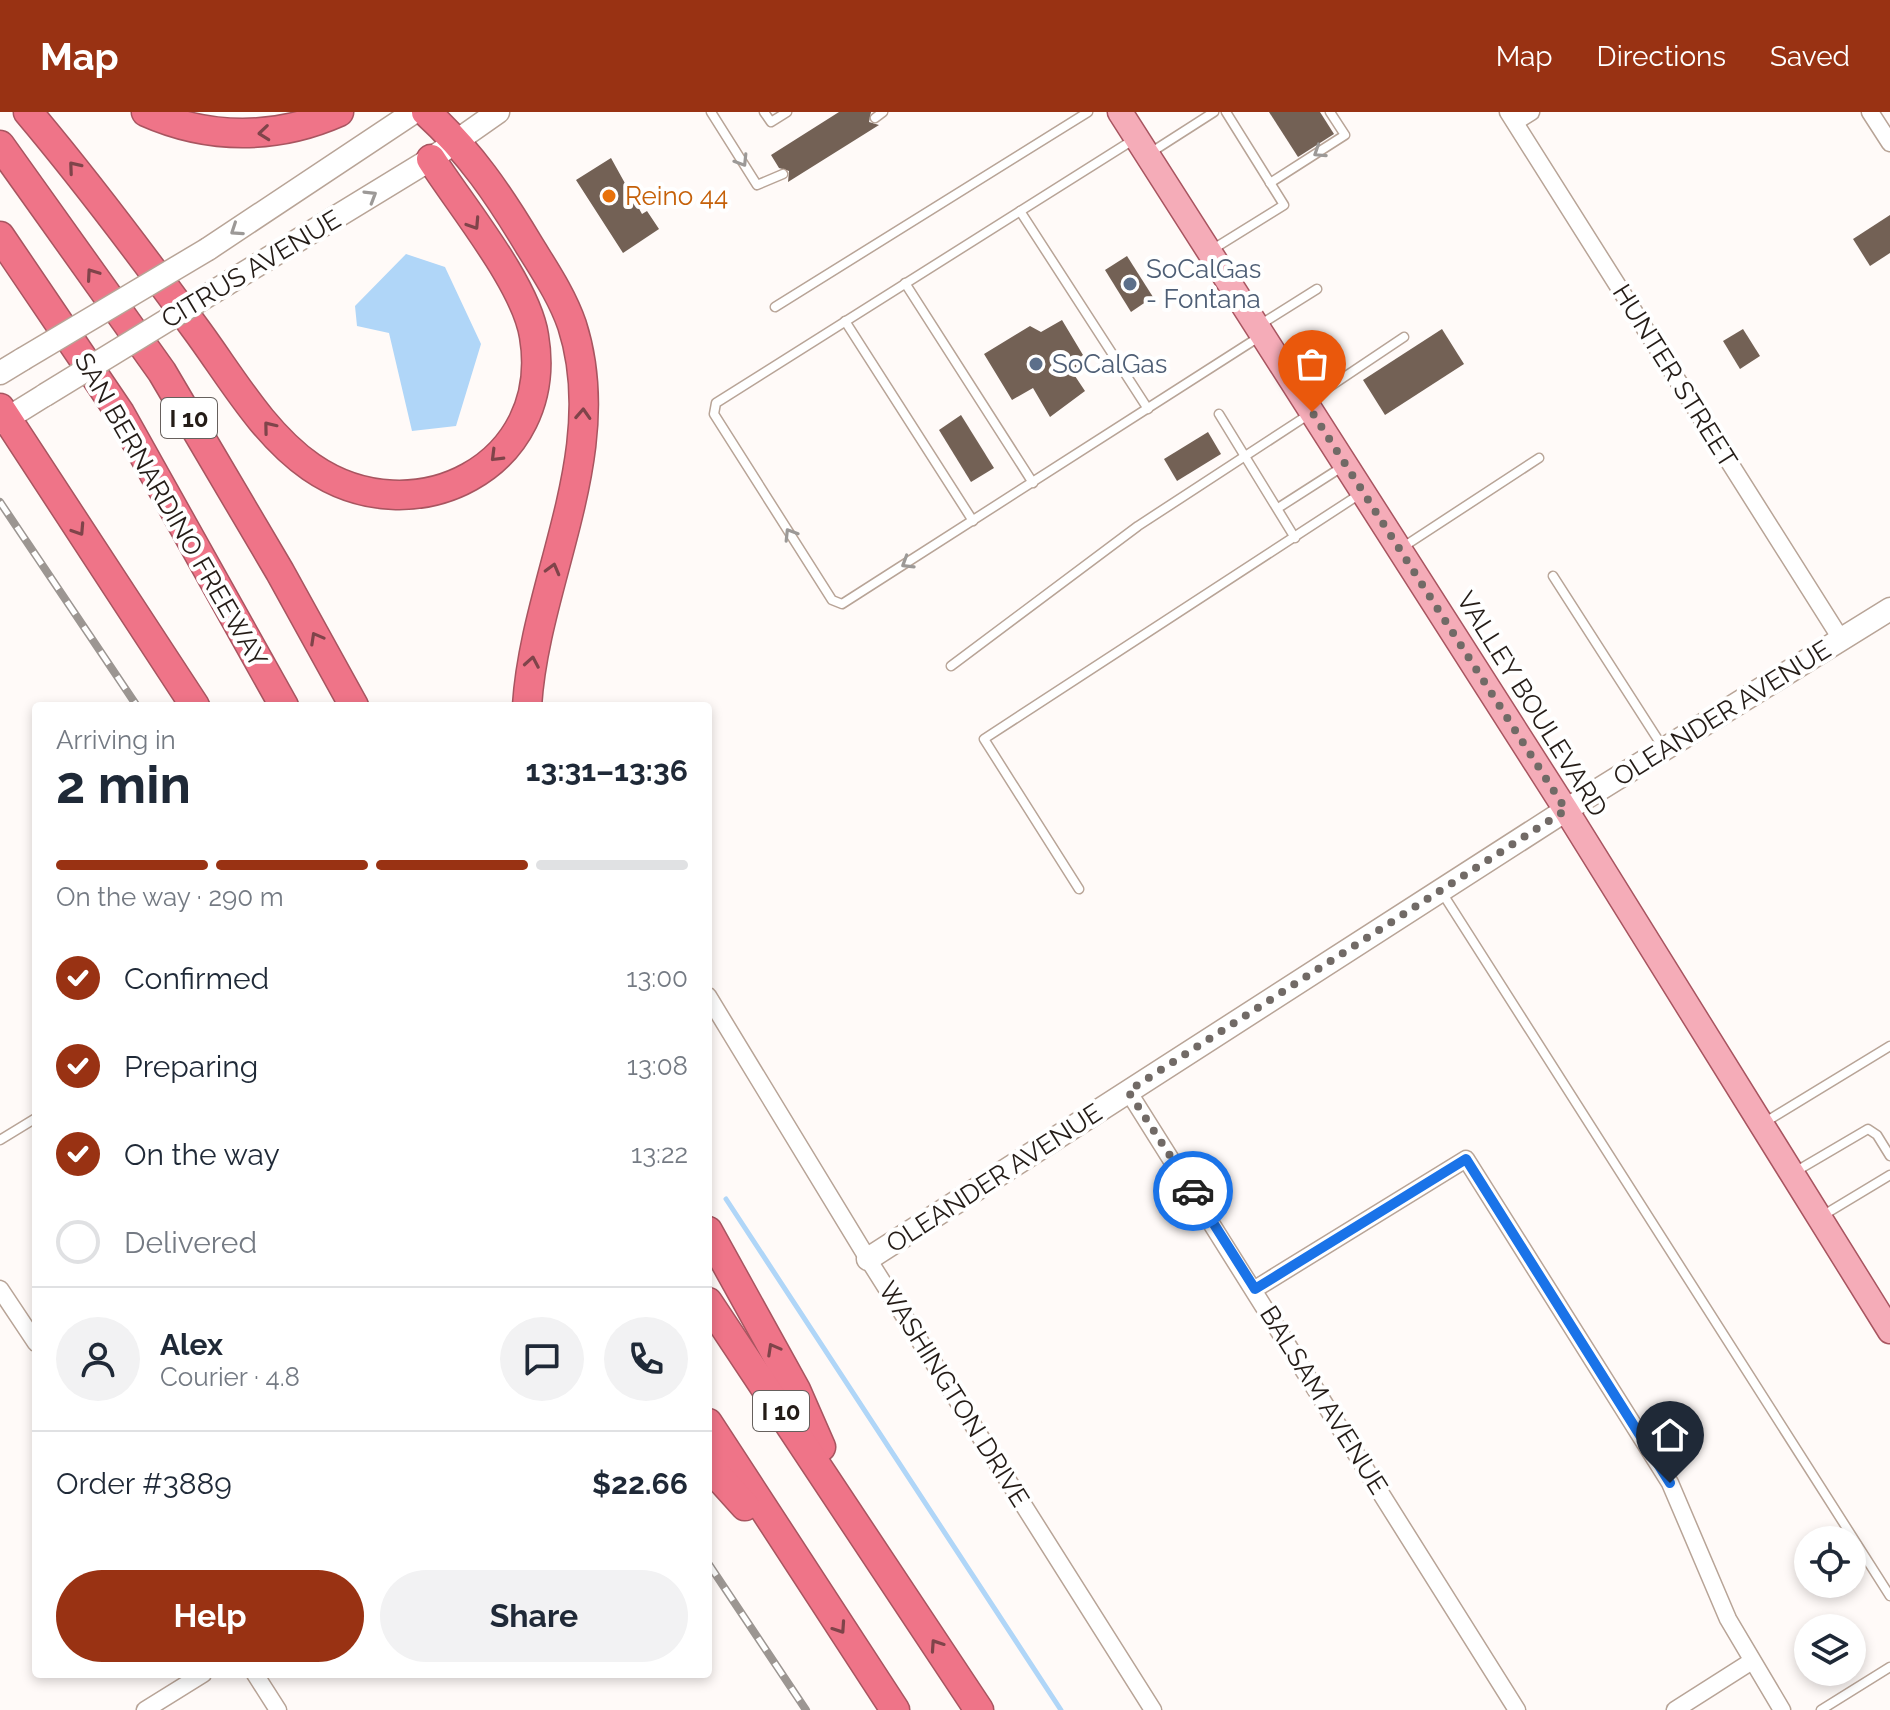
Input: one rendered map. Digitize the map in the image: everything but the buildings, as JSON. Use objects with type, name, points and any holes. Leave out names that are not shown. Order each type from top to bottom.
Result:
[{"type":"highway","points":[[28,112],[96,192],[284,445],[329,477],[383,495],[419,495],[444,490],[493,461],[522,422],[536,376],[535,338],[521,298],[431,159]]},
{"type":"highway","points":[[146,112],[195,129],[252,134],[305,126],[339,112]]},
{"type":"highway","points":[[426,112],[458,141],[490,181],[563,301],[578,345],[584,383],[581,443],[566,519],[539,619],[528,702]]},
{"type":"highway","name":"I 10","points":[[0,145],[162,372],[280,572],[352,702]]},
{"type":"highway","name":"SAN BERNARDINO FREEWAY","points":[[0,236],[120,413],[282,702]]},
{"type":"highway","points":[[2,416],[192,702]]},
{"type":"highway","points":[[712,1238],[796,1390],[854,1521]]},
{"type":"highway","name":"I 10","points":[[712,1308],[979,1710]]},
{"type":"highway","name":"I 10","points":[[712,1429],[796,1563],[895,1710]]},
{"type":"highway","points":[[712,1469],[796,1563]]},
{"type":"main road","name":"VALLEY BOULEVARD","points":[[1120,112],[1566,810],[1890,1331]]},
{"type":"street","name":"CITRUS AVENUE","points":[[0,373],[208,249],[414,112]]},
{"type":"street","name":"CITRUS AVENUE","points":[[2,416],[45,395],[431,159],[498,112]]},
{"type":"street","points":[[1511,117],[1531,112]]},
{"type":"street","name":"HUNTER STREET","points":[[1511,117],[1841,639]]},
{"type":"street","points":[[1880,118],[1890,143]]},
{"type":"street","name":"OLEANDER AVENUE","points":[[868,1259],[1566,810],[1890,609]]},
{"type":"street","name":"WASHINGTON DRIVE","points":[[712,1003],[868,1259],[1153,1710]]},
{"type":"street","name":"BALSAM AVENUE","points":[[1128,1091],[1517,1710]]},
{"type":"street","points":[[1255,1289],[1466,1159],[1670,1483],[1728,1619],[1782,1710]]},
{"type":"street","points":[[0,1289],[32,1337]]},
{"type":"street","points":[[1675,1710],[1752,1661]]},
{"type":"street","points":[[145,1710],[197,1678]]},
{"type":"street","points":[[258,1678],[278,1710]]},
{"type":"lane","points":[[711,112],[757,185],[783,174]]},
{"type":"lane","points":[[764,112],[771,122],[787,112]]},
{"type":"lane","points":[[875,118],[883,112]]},
{"type":"lane","points":[[775,307],[1088,112]]},
{"type":"lane","points":[[1214,112],[1142,146],[1020,211],[716,403],[714,414],[832,600],[842,604],[1148,409],[1317,289]]},
{"type":"lane","points":[[1209,251],[1284,205],[1226,112]]},
{"type":"lane","points":[[1270,183],[1345,135],[1330,112]]},
{"type":"lane","points":[[1020,211],[1148,409]]},
{"type":"lane","points":[[905,283],[1033,483]]},
{"type":"lane","points":[[845,321],[973,521]]},
{"type":"lane","points":[[951,666],[1138,526],[1246,456],[1404,337]]},
{"type":"lane","points":[[1219,414],[1295,538]]},
{"type":"lane","points":[[1400,549],[1539,458]]},
{"type":"lane","points":[[1278,508],[1346,465]]},
{"type":"lane","points":[[1079,889],[984,739],[1364,492]]},
{"type":"lane","points":[[1553,576],[1664,749]]},
{"type":"lane","points":[[1441,890],[1890,1596]]},
{"type":"lane","points":[[1761,1124],[1890,1046]]},
{"type":"lane","points":[[0,1140],[32,1120]]},
{"type":"lane","points":[[1792,1174],[1868,1129],[1877,1135],[1890,1156]]},
{"type":"lane","points":[[1819,1217],[1890,1175]]},
{"type":"lane","points":[[1821,1710],[1890,1667]]},
{"type":"water","points":[[406,254],[445,267],[481,344],[456,426],[412,431],[389,333],[357,326],[355,306]]},
{"type":"waterway","points":[[726,1199],[1061,1710]]},
{"type":"railway","points":[[0,502],[134,702]]},
{"type":"railway","points":[[712,1569],[806,1710]]},
{"type":"way so far","points":[[1193,1191],[1128,1091],[1566,810],[1312,412]]},
{"type":"place","name":"Reino 44","points":[[609,196]]},
{"type":"place","name":"SoCalGas - Fontana","points":[[1130,284]]},
{"type":"place","name":"SoCalGas","points":[[1036,364]]},
{"type":"route","points":[[1193,1191],[1255,1289],[1466,1159],[1670,1483]]}]
